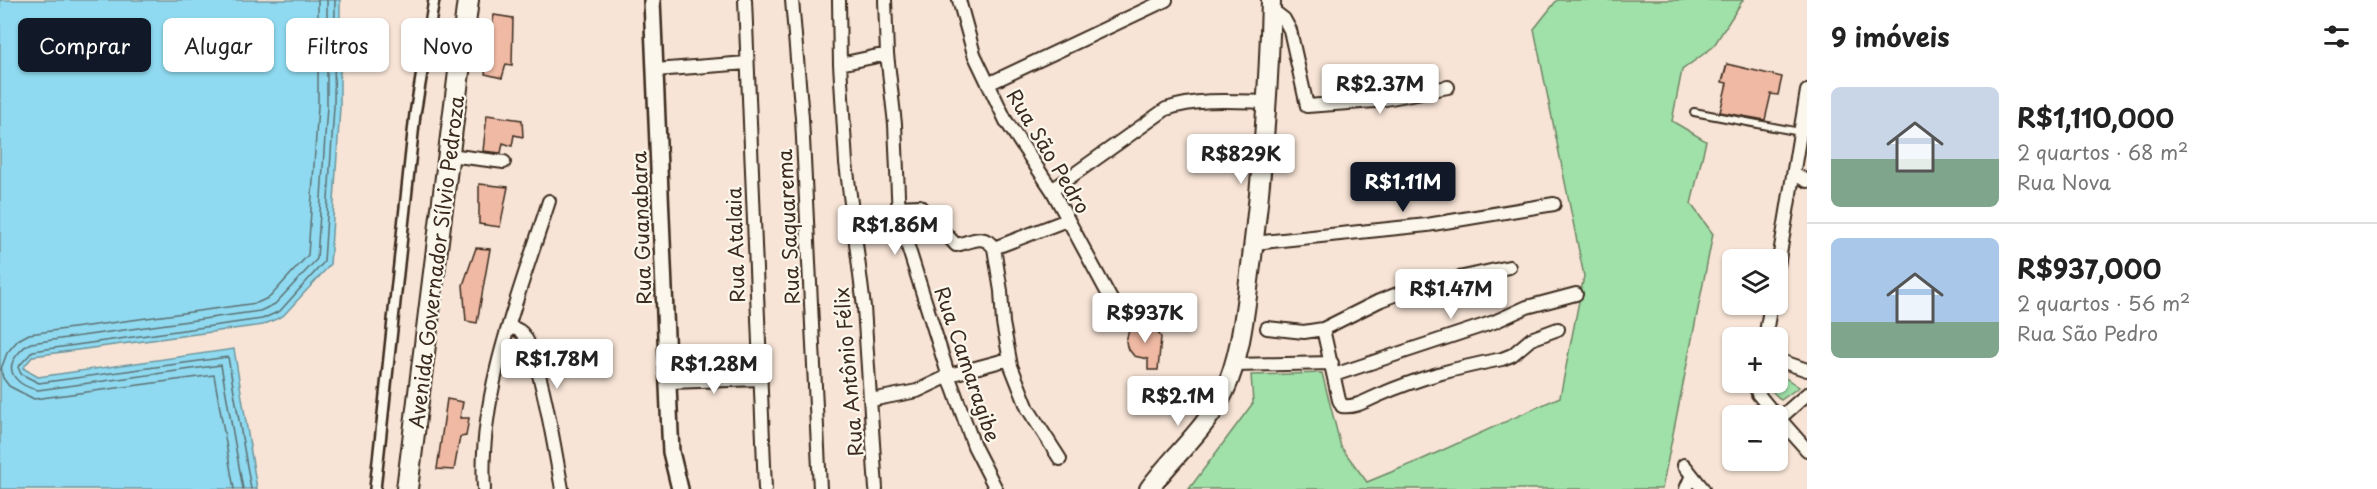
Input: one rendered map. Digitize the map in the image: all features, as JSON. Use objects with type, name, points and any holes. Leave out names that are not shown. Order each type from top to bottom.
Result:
[{"type":"main road","name":"Avenida Governador Sílvio Pedroza","points":[[407,489],[468,0]]},
{"type":"main road","points":[[1149,489],[1213,411],[1225,390],[1234,365],[1254,243],[1266,102],[1271,4]]},
{"type":"street","points":[[375,489],[414,114],[434,0]]},
{"type":"street","name":"Rua Guanabara","points":[[652,0],[671,452],[680,489]]},
{"type":"street","name":"Rua Atalaia","points":[[745,0],[765,489]]},
{"type":"street","name":"Rua Saquarema","points":[[792,0],[802,118],[820,489]]},
{"type":"street","name":"Rua Antônio Félix","points":[[839,0],[840,64],[850,206],[862,295],[876,489]]},
{"type":"street","name":"Rua Camaragibe","points":[[885,0],[887,54],[895,124],[897,207],[949,376],[974,446],[996,489]]},
{"type":"street","name":"Rua São Pedro","points":[[959,0],[974,54],[1006,121],[1052,190],[1120,316]]},
{"type":"street","points":[[988,84],[1147,4],[1166,0]]},
{"type":"street","points":[[1271,4],[1290,30],[1307,106],[1375,101],[1448,87]]},
{"type":"street","points":[[840,64],[887,54]]},
{"type":"street","points":[[655,70],[747,63]]},
{"type":"street","points":[[1781,249],[1807,92]]},
{"type":"street","points":[[1052,190],[1166,109],[1201,100],[1266,102]]},
{"type":"street","points":[[449,155],[504,162]]},
{"type":"street","points":[[1794,174],[1807,181]]},
{"type":"street","points":[[484,489],[486,424],[492,388],[549,201]]},
{"type":"street","points":[[1254,243],[1427,225],[1554,204]]},
{"type":"street","points":[[897,207],[920,206],[956,245],[981,239],[987,240],[994,248],[1009,359],[1028,409],[1060,459]]},
{"type":"street","points":[[994,248],[1067,220]]},
{"type":"street","points":[[1267,328],[1304,332],[1323,330],[1379,301],[1413,288],[1509,267]]},
{"type":"street","points":[[1234,365],[1333,369],[1494,322],[1527,306],[1576,294]]},
{"type":"street","points":[[510,328],[524,335],[535,360],[562,489]]},
{"type":"street","points":[[1323,330],[1342,406],[1359,404],[1415,380],[1502,359],[1512,355],[1531,339],[1558,329]]},
{"type":"street","points":[[871,400],[917,391],[949,376],[1009,359]]},
{"type":"street","points":[[1788,363],[1807,370]]},
{"type":"street","points":[[668,382],[760,379]]},
{"type":"street","points":[[1758,393],[1767,405]]},
{"type":"street","points":[[1788,409],[1807,394]]},
{"type":"street","points":[[1788,429],[1807,450]]},
{"type":"street","points":[[1686,489],[1688,470],[1703,489]]},
{"type":"lane","points":[[1694,112],[1800,132]]},
{"type":"green space","points":[[1557,0],[1743,0],[1713,47],[1682,70],[1672,121],[1706,141],[1691,204],[1713,234],[1662,489],[1189,489],[1253,403],[1251,375],[1322,373],[1341,447],[1367,482],[1560,397],[1584,276],[1534,29]]},
{"type":"green space","points":[[1788,380],[1799,387],[1781,400],[1774,393],[1788,393]]},
{"type":"water","points":[[0,0],[340,0],[340,18],[286,18],[286,72],[340,72],[340,107],[330,265],[283,316],[263,325],[33,356],[23,368],[38,377],[234,349],[257,489],[0,489]]},
{"type":"building","points":[[494,15],[513,18],[512,65],[506,64],[502,78],[485,74],[485,72],[494,72]]},
{"type":"building","points":[[1727,64],[1782,77],[1778,95],[1771,94],[1765,120],[1720,112],[1727,83],[1722,82]]},
{"type":"building","points":[[487,115],[522,120],[523,137],[514,135],[512,146],[503,143],[501,153],[483,151]]},
{"type":"building","points":[[479,184],[508,187],[500,227],[479,224]]},
{"type":"building","points":[[476,248],[490,249],[477,323],[466,321],[463,285]]},
{"type":"building","points":[[1145,323],[1155,328],[1161,337],[1158,370],[1148,370],[1148,359],[1134,356],[1127,347],[1129,330]]},
{"type":"building","points":[[447,399],[463,402],[460,418],[469,418],[466,436],[460,437],[454,470],[437,469]]}]
